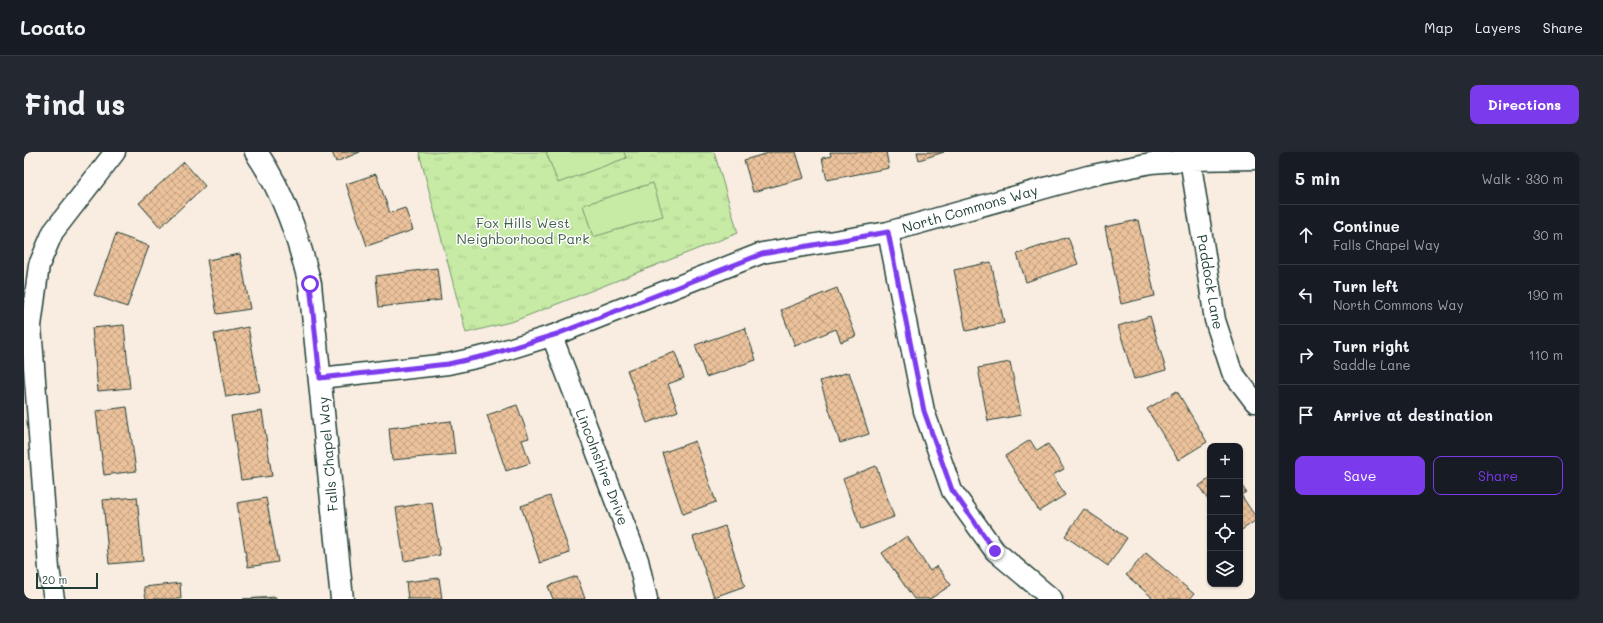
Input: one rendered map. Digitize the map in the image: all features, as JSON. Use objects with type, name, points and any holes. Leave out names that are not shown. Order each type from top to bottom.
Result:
[{"type":"street","points":[[54,599],[49,569],[31,326],[39,265],[53,232],[115,152]]},
{"type":"street","name":"Falls Chapel Way","points":[[256,152],[265,165],[286,205],[300,244],[310,284],[342,599]]},
{"type":"street","name":"North Commons Way","points":[[320,378],[448,364],[489,355],[552,336],[762,254],[888,232],[1088,176],[1189,156],[1255,159]]},
{"type":"street","name":"Paddock Lane","points":[[1189,156],[1214,320],[1232,372],[1255,402]]},
{"type":"street","points":[[888,232],[924,411],[952,490],[995,551],[1052,599]]},
{"type":"street","name":"Lincolnshire Drive","points":[[552,336],[638,560],[647,599]]},
{"type":"green space","name":"Fox Hills West Neighborhood Park","points":[[419,152],[714,152],[738,233],[514,321],[466,333]]},
{"type":"green space","points":[[546,152],[624,152],[626,158],[558,183]]},
{"type":"green space","points":[[653,183],[663,216],[593,237],[583,205]]},
{"type":"building","points":[[332,152],[360,152],[336,162]]},
{"type":"building","points":[[772,152],[796,152],[804,178],[753,192],[744,160]]},
{"type":"building","points":[[830,152],[886,152],[889,168],[827,180],[822,158],[831,156]]},
{"type":"building","points":[[917,152],[944,152],[919,160]]},
{"type":"building","points":[[184,162],[205,186],[160,227],[139,203]]},
{"type":"building","points":[[376,174],[390,213],[405,208],[413,230],[367,246],[346,184]]},
{"type":"building","points":[[1138,220],[1155,296],[1121,304],[1105,227]]},
{"type":"building","points":[[116,234],[149,246],[127,307],[94,295]]},
{"type":"building","points":[[1068,237],[1078,264],[1026,282],[1017,254]]},
{"type":"building","points":[[240,254],[250,309],[217,314],[207,260]]},
{"type":"building","points":[[991,262],[1004,323],[966,331],[954,270]]},
{"type":"building","points":[[437,268],[441,300],[379,307],[376,276]]},
{"type":"building","points":[[837,288],[856,336],[841,342],[836,329],[795,346],[781,310]]},
{"type":"building","points":[[1150,316],[1166,370],[1134,379],[1118,326]]},
{"type":"building","points":[[124,325],[130,388],[98,391],[92,328]]},
{"type":"building","points":[[248,327],[260,391],[226,397],[214,334]]},
{"type":"building","points":[[745,328],[756,360],[706,377],[695,345]]},
{"type":"building","points":[[675,352],[684,378],[668,384],[678,411],[647,423],[627,370]]},
{"type":"building","points":[[1010,362],[1021,415],[988,421],[978,368]]},
{"type":"building","points":[[849,372],[869,434],[840,443],[820,381]]},
{"type":"building","points":[[1177,391],[1207,442],[1178,460],[1147,409]]},
{"type":"building","points":[[517,405],[529,438],[522,440],[530,463],[506,471],[487,415]]},
{"type":"building","points":[[127,407],[136,471],[104,475],[96,411]]},
{"type":"building","points":[[262,411],[272,476],[241,480],[231,416]]},
{"type":"building","points":[[451,421],[455,454],[392,460],[389,428]]},
{"type":"building","points":[[1030,440],[1037,451],[1048,444],[1064,469],[1053,475],[1065,495],[1039,511],[1005,456]]},
{"type":"building","points":[[695,441],[716,502],[683,514],[662,453]]},
{"type":"building","points":[[876,466],[894,517],[861,529],[843,479]]},
{"type":"building","points":[[1207,480],[1207,498],[1199,486]]},
{"type":"building","points":[[550,496],[570,553],[540,563],[521,506]]},
{"type":"building","points":[[137,497],[143,561],[109,564],[103,500]]},
{"type":"building","points":[[266,498],[278,562],[248,567],[237,503]]},
{"type":"building","points":[[1243,498],[1255,516],[1255,521],[1243,529]]},
{"type":"building","points":[[432,502],[440,555],[404,561],[396,508]]},
{"type":"building","points":[[1084,509],[1127,538],[1108,566],[1065,536]]},
{"type":"building","points":[[725,526],[745,586],[714,597],[693,537]]},
{"type":"building","points":[[907,536],[930,571],[937,566],[951,585],[930,599],[914,599],[882,553]]},
{"type":"building","points":[[1146,553],[1194,594],[1190,599],[1154,599],[1126,575]]},
{"type":"building","points":[[577,576],[585,599],[553,599],[548,586]]},
{"type":"building","points":[[439,578],[442,599],[408,599],[406,582]]},
{"type":"building","points":[[180,583],[181,599],[146,599],[144,587]]},
{"type":"building","points":[[276,597],[276,599],[243,599]]},
{"type":"route","points":[[310,284],[320,378],[448,364],[489,355],[557,334],[762,254],[888,232],[924,411],[952,490],[995,551]]}]
